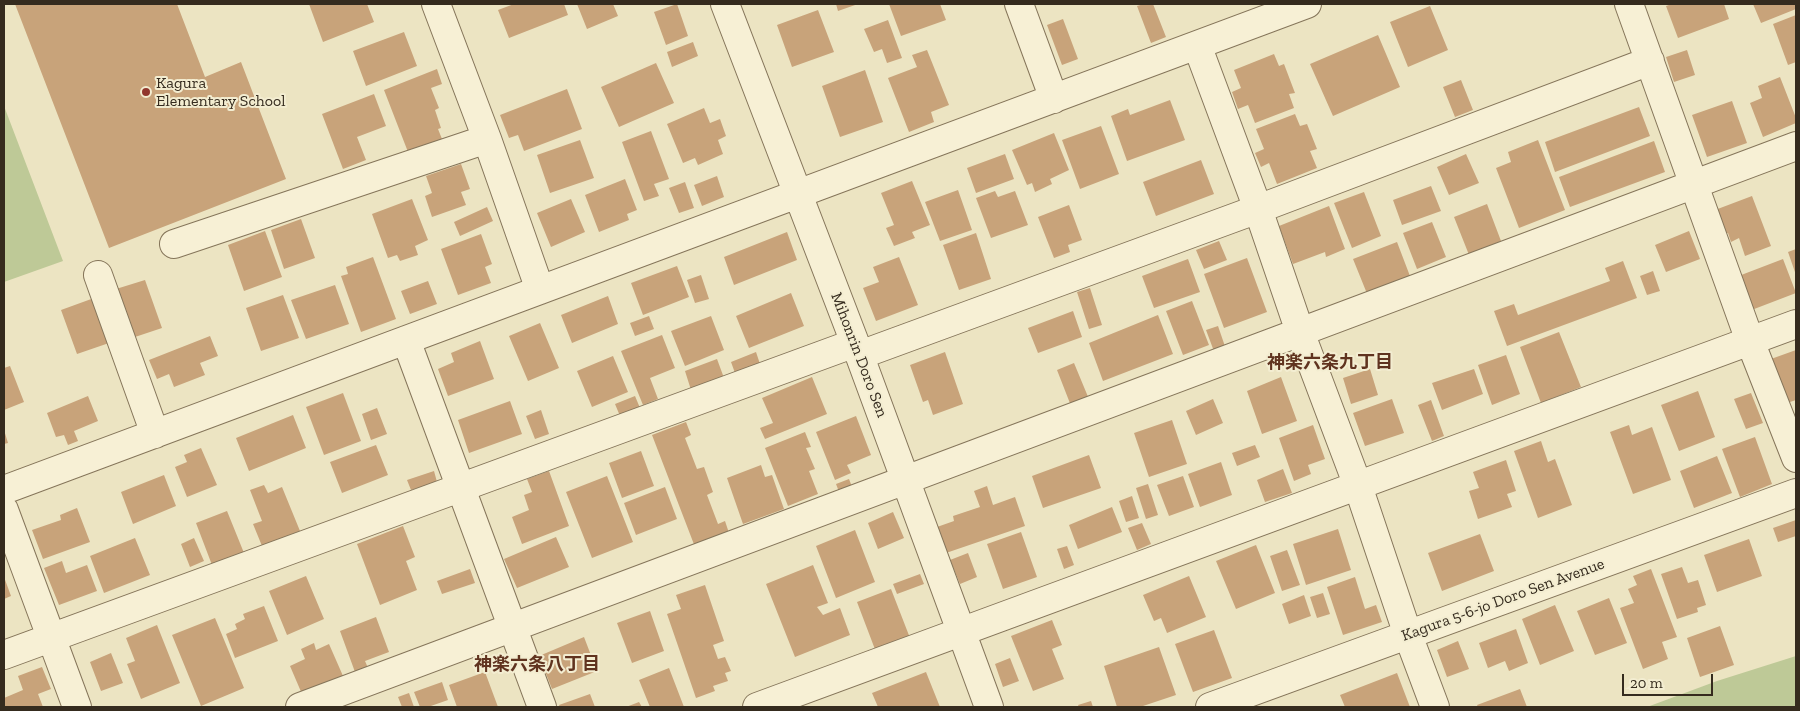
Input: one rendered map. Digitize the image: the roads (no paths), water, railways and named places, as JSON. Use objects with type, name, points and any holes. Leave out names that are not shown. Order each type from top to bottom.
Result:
[{"type":"street","points":[[436,4],[487,139],[540,290]]},
{"type":"street","name":"Mihonrin Doro Sen","points":[[725,4],[858,349],[989,707]]},
{"type":"street","points":[[1019,4],[1054,98]]},
{"type":"street","points":[[4,490],[1307,4]]},
{"type":"street","points":[[1629,4],[1750,341],[1796,458]]},
{"type":"street","points":[[1197,45],[1258,209],[1300,332],[1358,486],[1408,635],[1435,707]]},
{"type":"street","points":[[4,655],[460,488],[1258,209],[1650,61]]},
{"type":"street","points":[[174,244],[487,139]]},
{"type":"street","points":[[300,707],[1796,146]]},
{"type":"street","points":[[98,275],[155,434]]},
{"type":"street","points":[[757,707],[1796,324]]},
{"type":"street","points":[[406,340],[542,707]]},
{"type":"street","name":"Kagura 5-6-jo Doro Sen Avenue","points":[[1210,707],[1796,493]]},
{"type":"street","points":[[4,510],[77,707]]},
{"type":"place","name":"Kagura Elementary School","points":[[146,92]]},
{"type":"district","name":"神楽六条九丁目","points":[[1330,363]]},
{"type":"district","name":"神楽六条八丁目","points":[[537,665]]}]
